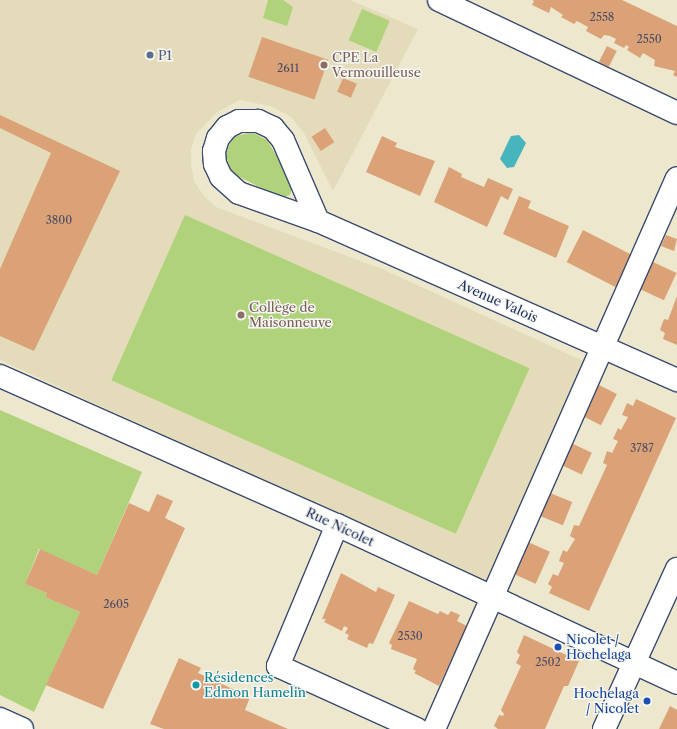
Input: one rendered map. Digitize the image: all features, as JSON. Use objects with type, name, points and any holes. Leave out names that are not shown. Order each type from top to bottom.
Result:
[{"type":"street","points":[[440,0],[677,112]]},
{"type":"street","name":"Avenue Valois","points":[[318,221],[283,140],[273,128],[258,121],[239,121],[227,127],[218,138],[214,151],[215,164],[221,177],[239,193],[318,221],[677,380]]},
{"type":"street","points":[[434,729],[604,348],[677,178]]},
{"type":"street","name":"Rue Nicolet","points":[[0,376],[337,526],[492,599],[677,683]]},
{"type":"street","points":[[337,526],[278,666],[417,729]]},
{"type":"street","points":[[604,729],[677,569]]},
{"type":"street","points":[[0,719],[22,729]]},
{"type":"shaded area","name":"Collège de Maisonneuve","points":[[0,0],[350,0],[418,29],[333,191],[304,133],[291,117],[271,106],[240,100],[217,112],[196,134],[191,149],[191,165],[194,181],[204,196],[216,207],[382,269],[590,364],[487,583],[0,360]]},
{"type":"green space","points":[[268,0],[283,0],[293,7],[287,26],[263,18]]},
{"type":"green space","points":[[362,9],[390,21],[376,52],[349,40]]},
{"type":"green space","points":[[251,132],[267,140],[293,183],[290,195],[281,198],[232,173],[226,156],[228,147],[234,137]]},
{"type":"green space","points":[[185,215],[529,368],[456,534],[111,380]]},
{"type":"green space","points":[[0,410],[142,472],[97,575],[39,549],[25,584],[47,593],[45,597],[80,612],[34,712],[0,695]]},
{"type":"water","points":[[519,135],[526,143],[514,167],[507,168],[500,159],[511,136]]},
{"type":"building","points":[[532,0],[622,0],[677,26],[677,77],[673,75],[675,71],[654,66],[655,60],[643,53],[640,58],[627,50],[629,47],[626,45],[624,48],[614,43],[616,39],[604,35],[601,39],[586,31],[588,27],[577,21],[574,24],[561,17],[563,15],[551,7],[549,13],[532,5],[534,1]]},
{"type":"building","points":[[262,37],[328,60],[315,100],[248,77]]},
{"type":"building","points":[[607,46],[617,51],[609,67],[599,62]]},
{"type":"building","points":[[343,78],[357,84],[351,98],[337,92]]},
{"type":"building","points":[[0,115],[120,171],[34,351],[0,336],[0,269],[51,153],[0,128]]},
{"type":"building","points":[[325,128],[334,142],[321,151],[312,137]]},
{"type":"building","points":[[382,136],[397,143],[395,147],[435,161],[420,196],[366,172]]},
{"type":"building","points":[[449,167],[462,174],[461,177],[484,187],[488,178],[513,189],[508,200],[501,196],[487,227],[434,202]]},
{"type":"building","points":[[519,196],[531,201],[528,208],[569,226],[556,258],[503,234]]},
{"type":"building","points":[[583,230],[635,256],[618,288],[567,262]]},
{"type":"building","points":[[666,235],[677,239],[674,251],[661,246]]},
{"type":"building","points":[[653,262],[677,273],[664,300],[640,289]]},
{"type":"building","points":[[677,296],[677,345],[663,339],[665,333],[660,330],[664,319],[668,320]]},
{"type":"building","points":[[599,385],[617,394],[601,425],[583,416]]},
{"type":"building","points":[[636,399],[676,418],[589,611],[549,593],[552,587],[548,584],[553,574],[558,576],[564,563],[559,561],[563,550],[567,552],[575,539],[570,536],[574,525],[579,526],[607,465],[603,463],[607,451],[612,453],[618,441],[613,439],[618,428],[621,430],[628,417],[622,415],[627,403],[633,406]]},
{"type":"building","points":[[571,443],[592,453],[582,474],[561,465]]},
{"type":"building","points":[[550,493],[572,502],[563,525],[541,516]]},
{"type":"building","points":[[157,494],[173,501],[165,518],[185,528],[103,709],[46,685],[80,612],[45,597],[47,593],[25,584],[40,549],[97,575],[129,503],[149,512]]},
{"type":"building","points":[[528,542],[550,552],[536,584],[514,574]]},
{"type":"building","points":[[341,573],[376,592],[378,587],[395,595],[373,644],[369,643],[367,648],[347,639],[349,635],[345,633],[348,628],[344,626],[342,631],[324,622],[326,619],[322,619]]},
{"type":"building","points":[[409,601],[438,614],[440,611],[448,615],[451,611],[460,615],[457,621],[467,626],[439,686],[414,673],[416,671],[413,669],[417,659],[391,649],[392,645],[389,643]]},
{"type":"building","points":[[524,635],[579,661],[568,686],[564,686],[545,729],[498,729],[494,726],[499,715],[503,716],[504,714],[501,710],[521,666],[516,663],[520,655],[517,652]]},
{"type":"building","name":"Résidences Edmon Hamelin","points":[[179,658],[201,668],[198,673],[250,697],[245,710],[288,729],[164,729],[150,724]]},
{"type":"building","points":[[670,706],[677,710],[677,729],[659,729]]},
{"type":"place","name":"P1","points":[[150,55]]},
{"type":"place","name":"CPE La Vermouilleuse","points":[[324,65]]},
{"type":"place","name":"Collège de Maisonneuve","points":[[241,315]]},
{"type":"place","name":"Nicolet / Hochelaga","points":[[558,647]]},
{"type":"place","name":"Résidences Edmon Hamelin","points":[[196,685]]},
{"type":"place","name":"Hochelaga / Nicolet","points":[[647,701]]}]
